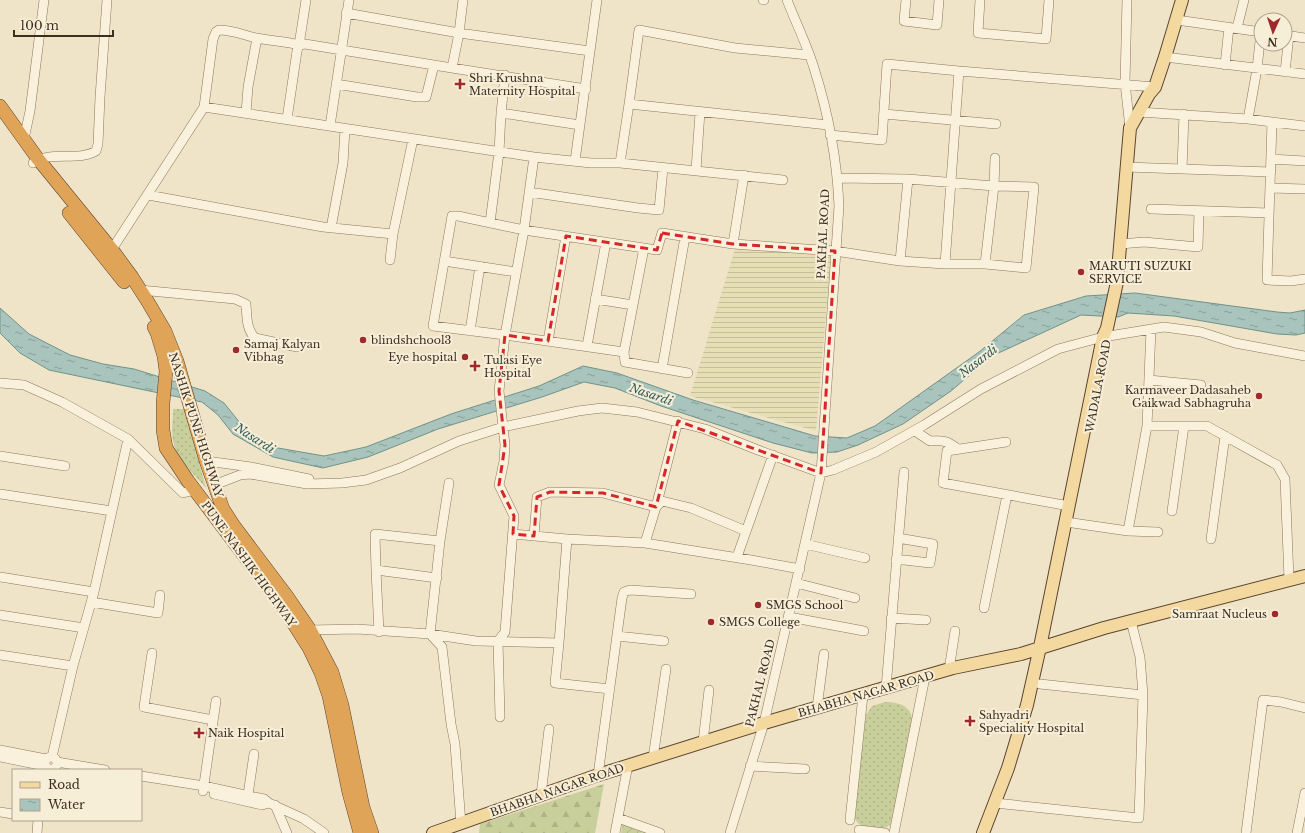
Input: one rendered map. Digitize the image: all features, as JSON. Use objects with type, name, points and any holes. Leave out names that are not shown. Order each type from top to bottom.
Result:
[{"type":"highway","name":"NASHIK PUNE HIGHWAY","points":[[0,106],[24,139],[35,161]]},
{"type":"highway","name":"NASHIK PUNE HIGHWAY","points":[[0,118],[109,255],[140,290],[165,331],[177,360],[203,446],[206,461],[224,509],[234,526],[286,595],[305,631],[332,672],[342,704],[363,807],[372,833]]},
{"type":"highway","name":"NASHIK PUNE HIGHWAY","points":[[109,255],[157,333],[164,356],[166,370],[163,403],[163,430],[166,448],[191,486]]},
{"type":"highway","name":"PUNE NASHIK HIGHWAY","points":[[191,486],[284,610],[305,631],[309,648],[321,673],[328,696],[349,793],[360,833]]},
{"type":"main road","points":[[1151,89],[1174,0]]},
{"type":"main road","points":[[1106,333],[1117,282],[1130,128],[1166,58],[1182,0]]},
{"type":"main road","name":"WADALA ROAD","points":[[1069,523],[1069,506],[1106,333]]},
{"type":"main road","name":"WADALA ROAD","points":[[991,833],[998,803],[1044,646],[1106,333]]},
{"type":"main road","name":"BHABHA NAGAR ROAD","points":[[433,833],[628,765],[764,723],[953,668],[1021,654],[1131,621],[1305,576]]},
{"type":"main road","name":"WADALA ROAD","points":[[983,833],[998,803],[1032,717],[1040,684],[1044,646]]},
{"type":"street","points":[[24,139],[30,111],[44,0]]},
{"type":"street","points":[[35,161],[69,155],[86,155],[96,151],[98,144],[107,0]]},
{"type":"street","points":[[287,120],[306,0]]},
{"type":"street","points":[[330,126],[348,0]]},
{"type":"street","points":[[452,68],[459,33],[463,0]]},
{"type":"street","points":[[575,161],[597,0]]},
{"type":"street","name":"PAKHAL ROAD","points":[[730,833],[764,723],[800,569],[821,469],[824,429],[839,206],[838,178],[828,125],[814,68],[787,0]]},
{"type":"street","points":[[906,0],[904,21],[937,25],[939,0]]},
{"type":"street","points":[[980,0],[978,33],[1046,39],[1049,0]]},
{"type":"street","points":[[1127,0],[1125,83],[1130,128]]},
{"type":"street","points":[[1225,65],[1233,28],[1244,0]]},
{"type":"street","points":[[346,13],[459,33],[590,51]]},
{"type":"street","points":[[1177,20],[1253,31]]},
{"type":"street","points":[[109,255],[204,107],[213,39],[216,32],[219,30],[230,30],[257,38],[285,41],[299,45],[305,44],[341,49],[586,89]]},
{"type":"street","points":[[620,163],[639,30],[735,48],[809,55]]},
{"type":"street","points":[[1293,36],[1305,38]]},
{"type":"street","points":[[246,113],[248,86],[257,38]]},
{"type":"street","points":[[1248,119],[1259,52]]},
{"type":"street","points":[[1285,72],[1286,52]]},
{"type":"street","points":[[1166,58],[1305,74]]},
{"type":"street","points":[[830,135],[882,140],[887,64],[1125,83],[1151,89]]},
{"type":"street","points":[[336,84],[417,97],[426,97],[434,65]]},
{"type":"street","points":[[944,264],[960,71]]},
{"type":"street","points":[[490,223],[499,152],[505,75]]},
{"type":"street","points":[[629,104],[828,125]]},
{"type":"street","points":[[204,107],[534,157],[696,170],[783,180]]},
{"type":"street","points":[[696,170],[700,112]]},
{"type":"street","points":[[1139,112],[1248,119],[1305,126]]},
{"type":"street","points":[[501,113],[580,125]]},
{"type":"street","points":[[884,114],[996,124]]},
{"type":"street","points":[[1182,169],[1184,114]]},
{"type":"street","points":[[1272,122],[1267,280],[1305,279]]},
{"type":"street","points":[[331,228],[343,163],[345,129]]},
{"type":"street","points":[[390,260],[413,139]]},
{"type":"street","points":[[500,717],[498,641],[505,632],[514,516],[499,485],[504,462],[503,423],[499,391],[505,335],[524,230],[534,157]]},
{"type":"street","points":[[985,264],[994,186],[995,158]]},
{"type":"street","points":[[1271,159],[1305,161]]},
{"type":"street","points":[[1126,167],[1271,172]]},
{"type":"street","points":[[529,192],[659,210],[663,168]]},
{"type":"street","points":[[733,244],[744,175]]},
{"type":"street","points":[[624,352],[433,326],[452,216],[524,230],[657,250],[662,233],[733,244],[835,250],[900,261],[944,264],[985,264],[1026,268],[1034,187],[994,186],[908,179],[838,178]]},
{"type":"street","points":[[900,261],[908,179]]},
{"type":"street","points":[[1270,188],[1305,189]]},
{"type":"street","points":[[148,195],[331,228],[394,234]]},
{"type":"street","points":[[1151,209],[1269,214]]},
{"type":"street","points":[[1120,244],[1144,242],[1198,247],[1199,211]]},
{"type":"street","points":[[548,341],[566,236]]},
{"type":"street","points":[[662,369],[685,237]]},
{"type":"street","points":[[587,346],[606,242]]},
{"type":"street","points":[[644,248],[624,352],[625,362],[688,373]]},
{"type":"street","points":[[444,261],[516,272]]},
{"type":"street","points":[[470,331],[480,266]]},
{"type":"street","points":[[140,290],[235,299],[246,304],[250,333],[255,338],[297,347]]},
{"type":"street","points":[[595,299],[633,305]]},
{"type":"street","points":[[214,485],[240,475],[250,474],[307,484],[356,482],[376,478],[503,423],[602,408],[637,412],[678,421],[705,429],[773,455],[821,469],[833,470],[876,452],[981,389],[1058,349],[1106,333],[1164,327],[1201,332],[1235,343],[1305,356]]},
{"type":"street","points":[[1128,531],[1147,426],[1151,329]]},
{"type":"street","points":[[1149,380],[1201,385]]},
{"type":"street","points":[[0,383],[24,385],[62,402],[128,439],[183,493],[191,486]]},
{"type":"street","points":[[645,543],[656,507],[678,421]]},
{"type":"street","points":[[1147,426],[1207,426],[1277,465],[1285,479],[1290,580]]},
{"type":"street","points":[[1172,511],[1184,426]]},
{"type":"street","points":[[914,430],[930,441],[942,440],[958,449]]},
{"type":"street","points":[[1211,539],[1225,436]]},
{"type":"street","points":[[50,765],[73,666],[94,592],[128,439]]},
{"type":"street","points":[[1006,442],[947,451],[943,483],[1069,506]]},
{"type":"street","points":[[737,557],[773,455]]},
{"type":"street","points":[[0,456],[65,466]]},
{"type":"street","points":[[206,461],[306,477],[322,484]]},
{"type":"street","points":[[886,688],[904,472]]},
{"type":"street","points":[[449,483],[440,541],[430,634],[442,647],[451,724],[455,744],[461,824]]},
{"type":"street","points":[[534,536],[537,497],[550,492],[603,493],[656,507]]},
{"type":"street","points":[[0,494],[112,510]]},
{"type":"street","points":[[984,608],[1007,495]]},
{"type":"street","points":[[656,507],[662,501],[691,508],[746,530]]},
{"type":"street","points":[[1069,523],[1128,531],[1158,532]]},
{"type":"street","points":[[379,632],[375,534],[440,541]]},
{"type":"street","points":[[513,534],[567,539],[645,543],[737,557],[800,569]]},
{"type":"street","points":[[896,559],[930,564],[933,544],[898,538]]},
{"type":"street","points":[[567,539],[555,683],[610,689]]},
{"type":"street","points":[[805,544],[865,558]]},
{"type":"street","points":[[376,570],[437,578]]},
{"type":"street","points":[[0,577],[94,592]]},
{"type":"street","points":[[796,583],[855,598]]},
{"type":"street","points":[[598,775],[624,592],[630,590],[690,594]]},
{"type":"street","points":[[91,602],[158,613],[160,595]]},
{"type":"street","points":[[0,615],[84,628]]},
{"type":"street","points":[[788,617],[864,631]]},
{"type":"street","points":[[892,618],[926,620]]},
{"type":"street","points":[[998,803],[1139,818],[1143,695],[1140,657],[1131,621]]},
{"type":"street","points":[[305,631],[357,630],[430,634],[476,641],[559,643]]},
{"type":"street","points":[[949,670],[955,630]]},
{"type":"street","points":[[617,636],[664,641]]},
{"type":"street","points":[[152,653],[144,707],[213,720]]},
{"type":"street","points":[[817,708],[824,654]]},
{"type":"street","points":[[0,655],[73,666]]},
{"type":"street","points":[[653,758],[666,669]]},
{"type":"street","points":[[894,833],[924,677]]},
{"type":"street","points":[[1040,684],[1143,695]]},
{"type":"street","points":[[703,742],[710,690]]},
{"type":"street","points":[[850,820],[863,695]]},
{"type":"street","points":[[1246,833],[1263,700],[1281,702],[1305,708]]},
{"type":"street","points":[[203,789],[216,701]]},
{"type":"street","points":[[541,795],[550,729]]},
{"type":"street","points":[[0,750],[63,769]]},
{"type":"street","points":[[248,795],[254,754]]},
{"type":"street","points":[[0,757],[50,765],[94,769]]},
{"type":"street","points":[[615,833],[628,765]]},
{"type":"street","points":[[750,766],[805,769]]},
{"type":"street","points":[[142,776],[152,780],[248,795],[264,799],[304,819],[324,833]]},
{"type":"street","points":[[142,781],[152,780]]},
{"type":"street","points":[[203,789],[262,805],[272,804]]},
{"type":"street","points":[[1297,833],[1305,793]]},
{"type":"street","points":[[272,804],[287,833]]},
{"type":"street","points":[[0,812],[12,814]]},
{"type":"street","points":[[618,818],[660,833]]},
{"type":"street","points":[[38,821],[37,832],[47,833]]},
{"type":"street","points":[[859,830],[885,833]]},
{"type":"highlighted area","points":[[662,233],[733,244],[835,251],[821,473],[678,421],[656,507],[603,493],[550,492],[537,497],[534,536],[513,534],[514,516],[499,485],[505,445],[499,391],[505,335],[548,341],[566,236],[657,250]]},
{"type":"shaded area","points":[[735,249],[831,254],[816,431],[690,396]]},
{"type":"green space","points":[[173,409],[185,409],[206,488],[187,466],[175,448],[172,433]]},
{"type":"green space","points":[[885,702],[897,703],[907,708],[911,714],[912,724],[893,823],[883,828],[872,829],[861,826],[854,817],[866,715],[872,706]]},
{"type":"green space","points":[[604,784],[595,833],[479,833],[480,824]]},
{"type":"green space","points":[[623,822],[651,833],[621,833]]},
{"type":"water","name":"Nasardi","points":[[1135,293],[1277,312],[1290,313],[1305,310],[1305,333],[1296,335],[1277,334],[1174,316],[1128,313],[1118,317],[1081,315],[992,356],[951,391],[903,424],[858,445],[837,452],[812,453],[773,443],[661,406],[615,388],[584,382],[542,397],[438,429],[368,457],[323,468],[273,457],[233,434],[218,415],[202,402],[49,370],[20,353],[0,333],[0,308],[29,334],[70,355],[103,364],[134,369],[205,391],[224,403],[249,434],[278,448],[324,456],[366,447],[451,414],[539,386],[583,366],[617,373],[693,400],[815,436],[847,438],[875,426],[979,352],[1024,315],[1086,296]]},
{"type":"place","name":"Shri Krushna Maternity Hospital","points":[[460,84]]},
{"type":"place","name":"MARUTI SUZUKI SERVICE","points":[[1081,272]]},
{"type":"place","name":"blindshchool3","points":[[363,340]]},
{"type":"place","name":"Samaj Kalyan Vibhag","points":[[236,350]]},
{"type":"place","name":"Eye hospital","points":[[465,357]]},
{"type":"place","name":"Tulasi Eye Hospital","points":[[475,366]]},
{"type":"place","name":"Karmaveer Dadasaheb Gaikwad Sabhagruha","points":[[1259,396]]},
{"type":"place","name":"SMGS School","points":[[758,605]]},
{"type":"place","name":"Samraat Nucleus","points":[[1275,614]]},
{"type":"place","name":"SMGS College","points":[[711,622]]},
{"type":"place","name":"Sahyadri Speciality Hospital","points":[[970,721]]},
{"type":"place","name":"Naik Hospital","points":[[199,733]]}]
